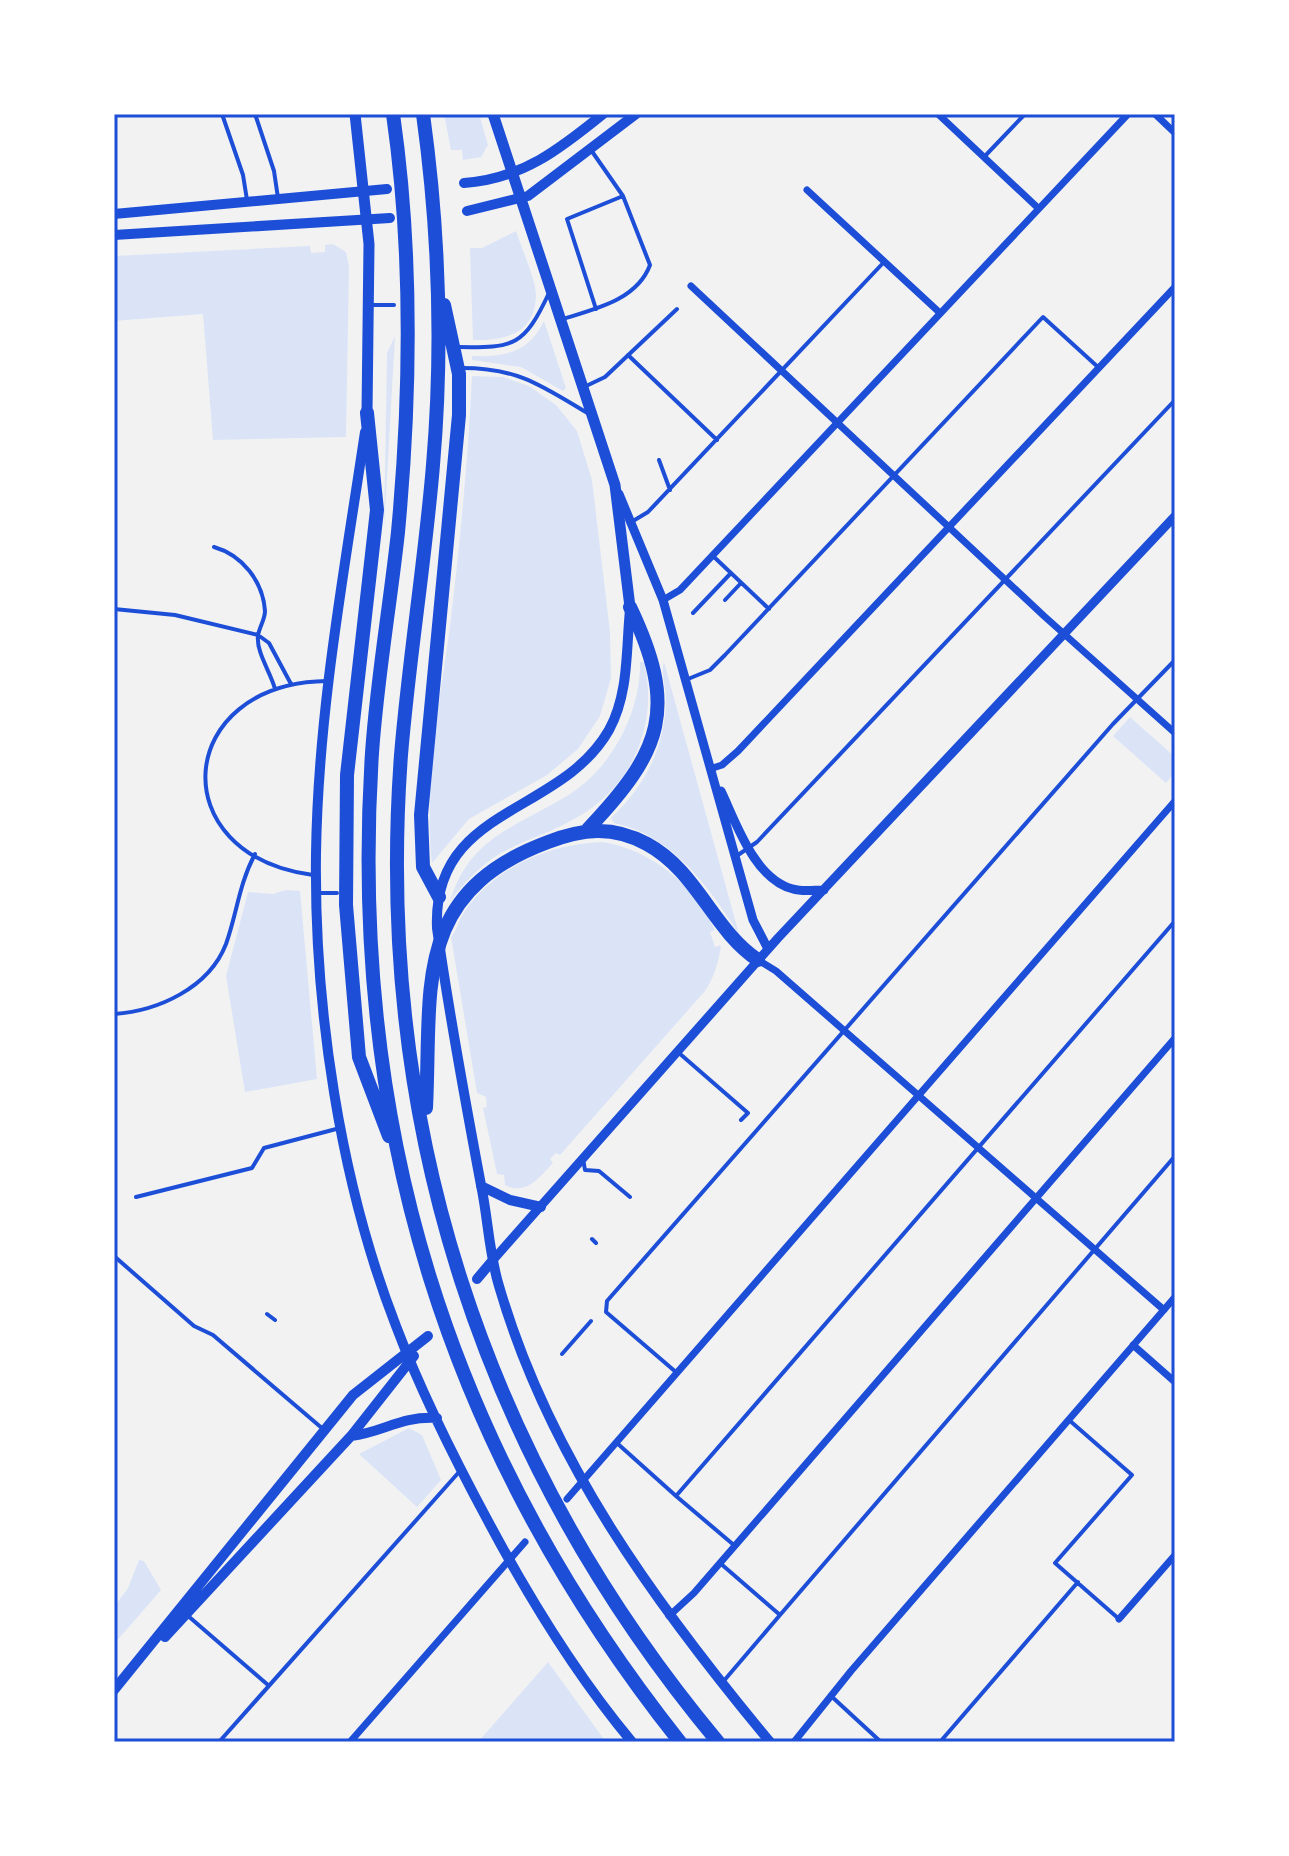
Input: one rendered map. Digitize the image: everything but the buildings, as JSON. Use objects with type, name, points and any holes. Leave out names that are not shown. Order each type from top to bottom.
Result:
[{"type":"highway","points":[[393,114],[406,247],[407,401],[397,534],[374,729],[369,851],[376,1004],[404,1176],[439,1311],[495,1452],[574,1596],[680,1742]]},
{"type":"highway","points":[[423,114],[437,272],[434,462],[404,730],[398,854],[404,978],[424,1133],[465,1297],[523,1444],[611,1599],[718,1742]]},
{"type":"highway","points":[[437,272],[459,374],[458,446],[421,815],[423,867],[439,897]]},
{"type":"highway","points":[[367,413],[377,510],[355,684],[344,822],[351,995],[359,1057],[404,1176]]},
{"type":"highway","points":[[424,1133],[429,984],[433,955],[445,925],[477,883],[507,860],[588,829],[637,773],[656,721],[657,692],[651,651],[630,607]]},
{"type":"highway","points":[[588,829],[631,837],[660,852],[701,893],[734,943],[758,960]]},
{"type":"main road","points":[[355,114],[368,219],[370,305],[367,413],[327,681],[319,764],[316,875],[325,1014],[343,1128],[379,1275],[409,1355],[461,1470],[509,1561],[576,1667],[632,1742]]},
{"type":"main road","points":[[493,114],[615,485],[630,607],[621,694],[603,739],[569,775],[488,823],[469,838],[448,868],[439,897],[438,935],[493,1260],[522,1350],[584,1481],[669,1616],[770,1742]]},
{"type":"main road","points":[[464,183],[512,175],[551,155],[603,114]]},
{"type":"main road","points":[[467,211],[520,199],[551,181],[636,114]]},
{"type":"main road","points":[[114,214],[387,189]]},
{"type":"main road","points":[[114,235],[390,218]]},
{"type":"main road","points":[[481,1186],[510,1200],[541,1207]]},
{"type":"main road","points":[[477,1279],[493,1260]]},
{"type":"main road","points":[[114,1690],[182,1611],[323,1429],[353,1395],[409,1355]]},
{"type":"main road","points":[[182,1611],[351,1436],[409,1355]]},
{"type":"main road","points":[[351,1436],[367,1434],[405,1418],[437,1418]]},
{"type":"street","points":[[938,114],[1038,208]]},
{"type":"street","points":[[663,600],[680,590],[713,556],[1128,114]]},
{"type":"street","points":[[1155,114],[1175,133]]},
{"type":"street","points":[[807,190],[940,313]]},
{"type":"street","points":[[691,286],[1064,635],[1175,733]]},
{"type":"street","points":[[710,769],[738,751],[1175,287]]},
{"type":"street","points":[[615,485],[663,600],[757,931],[768,949]]},
{"type":"street","points":[[493,1260],[768,949],[1175,516]]},
{"type":"street","points":[[710,769],[749,849],[785,887],[824,890]]},
{"type":"street","points":[[567,1499],[679,1375],[1175,801]]},
{"type":"street","points":[[758,960],[776,971],[1164,1310]]},
{"type":"street","points":[[669,1616],[735,1546],[1175,1038]]},
{"type":"street","points":[[794,1742],[830,1695],[1175,1297]]},
{"type":"street","points":[[1133,1345],[1175,1382]]},
{"type":"street","points":[[350,1742],[525,1542]]},
{"type":"street","points":[[1119,1619],[1175,1555]]},
{"type":"lane","points":[[222,114],[243,175],[247,203]]},
{"type":"lane","points":[[255,114],[274,171],[278,200]]},
{"type":"lane","points":[[984,157],[1025,114]]},
{"type":"lane","points":[[561,320],[611,305],[644,278],[650,265],[623,196],[591,150]]},
{"type":"lane","points":[[596,309],[567,219],[623,196]]},
{"type":"lane","points":[[631,522],[645,515],[670,490],[884,262]]},
{"type":"lane","points":[[436,347],[490,348],[519,341],[533,326],[551,289]]},
{"type":"lane","points":[[370,305],[394,305]]},
{"type":"lane","points":[[583,387],[605,377],[677,309]]},
{"type":"lane","points":[[684,681],[710,670],[1043,317],[1099,368]]},
{"type":"lane","points":[[628,355],[717,440]]},
{"type":"lane","points":[[435,367],[493,368],[526,376],[592,416]]},
{"type":"lane","points":[[735,856],[749,849],[1175,400]]},
{"type":"lane","points":[[659,460],[670,490]]},
{"type":"lane","points":[[214,547],[232,554],[253,572],[265,611],[258,635],[275,689]]},
{"type":"lane","points":[[713,556],[769,609]]},
{"type":"lane","points":[[693,613],[731,573]]},
{"type":"lane","points":[[725,600],[741,583]]},
{"type":"lane","points":[[114,609],[175,615],[258,635],[269,643],[291,684]]},
{"type":"lane","points":[[679,1375],[606,1312],[605,1305],[1113,724],[1175,660]]},
{"type":"lane","points":[[316,875],[286,868],[255,854],[214,818],[204,792],[205,773],[215,738],[225,720],[250,701],[291,684],[327,681]]},
{"type":"lane","points":[[114,1014],[146,1009],[171,999],[189,988],[212,966],[225,947],[240,885],[255,854]]},
{"type":"lane","points":[[316,893],[337,893]]},
{"type":"lane","points":[[676,1496],[1175,921]]},
{"type":"lane","points":[[678,1052],[748,1113],[741,1120]]},
{"type":"lane","points":[[136,1197],[252,1168],[264,1148],[343,1128]]},
{"type":"lane","points":[[722,1684],[1175,1156]]},
{"type":"lane","points":[[583,1158],[585,1170],[599,1171],[630,1197]]},
{"type":"lane","points":[[114,1256],[194,1326],[213,1335],[323,1429]]},
{"type":"lane","points":[[267,1314],[275,1320]]},
{"type":"lane","points":[[562,1354],[591,1321]]},
{"type":"lane","points":[[1069,1419],[1132,1475],[1055,1563],[1119,1619]]},
{"type":"lane","points":[[618,1444],[735,1546]]},
{"type":"lane","points":[[219,1742],[461,1470]]},
{"type":"lane","points":[[720,1563],[780,1615]]},
{"type":"lane","points":[[940,1742],[1078,1582]]},
{"type":"lane","points":[[182,1611],[268,1685]]},
{"type":"lane","points":[[830,1695],[881,1742]]},
{"type":"shaded area","points":[[444,114],[479,114],[488,145],[481,157],[463,160],[462,150],[451,150]]},
{"type":"shaded area","points":[[516,231],[534,283],[534,310],[530,320],[515,333],[495,339],[473,340],[470,248],[482,248]]},
{"type":"shaded area","points":[[333,244],[346,252],[349,267],[346,437],[213,440],[203,314],[114,321],[114,256],[310,246],[311,253],[325,252],[325,245]]},
{"type":"shaded area","points":[[544,321],[566,388],[563,391],[521,367],[472,360],[472,356],[514,351],[531,340]]},
{"type":"shaded area","points":[[395,336],[384,530],[387,353]]},
{"type":"shaded area","points":[[472,376],[503,377],[529,386],[556,405],[577,431],[592,480],[610,632],[611,678],[600,716],[578,749],[547,775],[469,819],[432,863],[431,776],[460,533]]},
{"type":"shaded area","points":[[640,662],[644,662],[648,709],[637,752],[626,772],[596,805],[576,818],[493,858],[450,901],[459,879],[483,847],[514,825],[570,794],[585,783],[611,754],[635,700]]},
{"type":"shaded area","points":[[664,662],[739,934],[715,898],[687,865],[654,839],[614,823],[611,818],[644,778],[658,748],[665,715]]},
{"type":"shaded area","points":[[1130,717],[1175,757],[1175,772],[1166,783],[1113,736]]},
{"type":"shaded area","points":[[603,842],[621,846],[654,861],[683,884],[696,898],[715,930],[710,932],[715,947],[721,945],[717,964],[705,991],[560,1155],[556,1153],[550,1159],[553,1163],[526,1187],[513,1188],[505,1185],[504,1175],[497,1174],[483,1108],[487,1107],[486,1097],[477,1093],[451,937],[466,909],[493,880],[509,869],[545,852]]},
{"type":"shaded area","points":[[286,890],[300,891],[317,1079],[245,1092],[226,976],[248,892],[273,894]]},
{"type":"shaded area","points":[[409,1428],[422,1435],[441,1480],[417,1507],[359,1454]]},
{"type":"shaded area","points":[[139,1560],[144,1561],[161,1590],[114,1644],[114,1607],[128,1588]]},
{"type":"shaded area","points":[[548,1662],[606,1742],[478,1742],[542,1669]]}]
